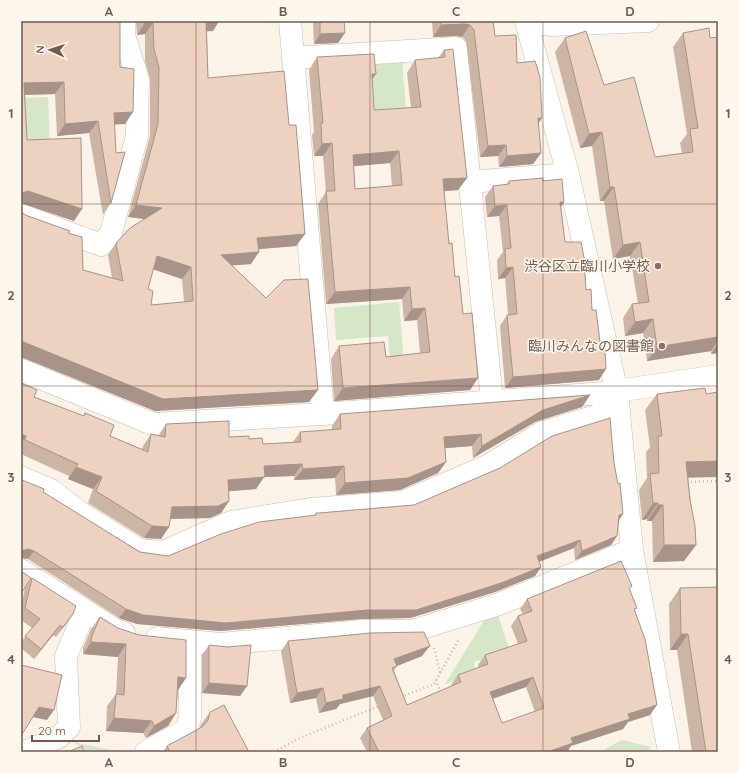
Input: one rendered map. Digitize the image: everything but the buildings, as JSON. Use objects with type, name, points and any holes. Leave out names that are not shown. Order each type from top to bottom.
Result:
[{"type":"street","points":[[21,215],[101,245],[111,233],[137,136],[138,79],[124,34],[124,21]]},
{"type":"street","points":[[290,21],[322,414]]},
{"type":"street","points":[[648,21],[553,25],[527,21],[568,174],[618,401],[632,550],[670,752]]},
{"type":"street","points":[[293,58],[456,48],[492,400]]},
{"type":"street","points":[[470,182],[568,174]]},
{"type":"street","points":[[21,370],[153,424],[322,414],[492,400],[618,401]]},
{"type":"street","points":[[21,477],[51,490],[79,512],[140,550],[163,552],[231,522],[311,509],[403,502],[489,465],[541,433],[618,401],[718,376]]},
{"type":"street","points":[[21,570],[114,629],[134,636],[220,644],[362,631],[412,631],[499,604],[632,550]]},
{"type":"street","points":[[25,752],[59,737],[69,727],[66,656],[85,611]]},
{"type":"street","points":[[146,752],[186,730],[190,718],[190,641]]},
{"type":"path","points":[[686,482],[718,481]]},
{"type":"path","points":[[396,699],[434,684],[466,627],[464,615]]},
{"type":"path","points":[[436,680],[441,695]]},
{"type":"path","points":[[274,752],[300,738],[382,705]]},
{"type":"green space","points":[[402,59],[408,133],[374,119],[369,61]]},
{"type":"green space","points":[[48,97],[50,148],[22,149],[21,98]]},
{"type":"green space","points":[[399,302],[404,363],[390,364],[388,336],[336,340],[334,308]]},
{"type":"green space","points":[[498,615],[510,651],[474,662],[477,674],[445,684],[485,619]]},
{"type":"green space","points":[[622,740],[651,747],[647,752],[600,752]]},
{"type":"green space","points":[[74,742],[116,751],[135,752],[87,752]]},
{"type":"place","name":"渋谷区立臨川小学校","points":[[658,266]]},
{"type":"place","name":"臨川みんなの図書館","points":[[662,346]]}]
